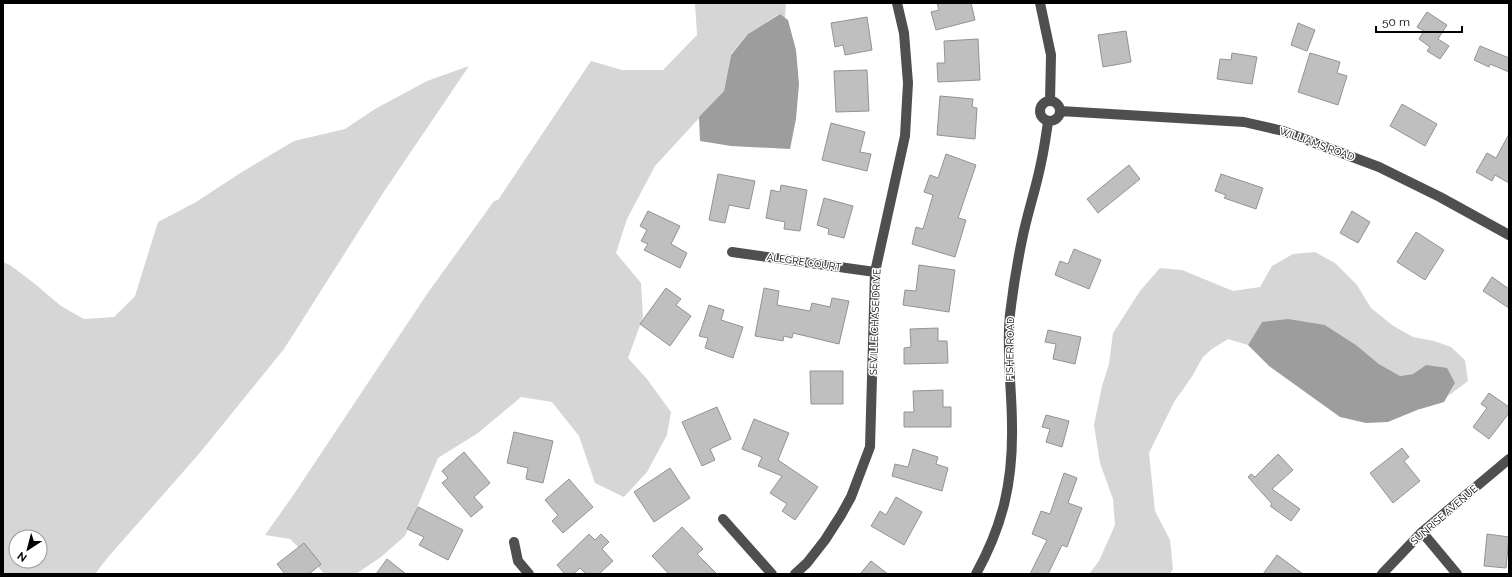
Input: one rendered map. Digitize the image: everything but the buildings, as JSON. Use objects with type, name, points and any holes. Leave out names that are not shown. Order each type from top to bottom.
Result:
[{"type":"street","name":"SEVILLE CHASE DRIVE","points":[[795,574],[807,563],[825,540],[841,515],[851,497],[870,447],[875,272],[905,136],[908,83],[904,33],[897,3]]},
{"type":"street","points":[[1040,3],[1051,55],[1050,101]]},
{"type":"street","points":[[1050,101],[1057,104],[1060,111],[1056,120],[1048,122],[1041,117],[1039,111],[1042,105],[1050,101]]},
{"type":"street","name":"WILLIAMS ROAD","points":[[1060,111],[1244,122],[1283,131],[1379,167],[1440,197],[1509,235]]},
{"type":"street","name":"FISHER ROAD","points":[[976,574],[987,554],[1004,510],[1011,471],[1012,426],[1008,351],[1010,316],[1021,247],[1042,163],[1048,122]]},
{"type":"street","name":"ALEGRE COURT","points":[[732,252],[875,272]]},
{"type":"street","name":"SUNRISE AVENUE","points":[[1382,574],[1422,532],[1509,459]]},
{"type":"street","points":[[723,519],[772,574]]},
{"type":"street","points":[[1422,532],[1457,574]]},
{"type":"street","points":[[514,542],[518,561],[529,574]]},
{"type":"shaded area","points":[[695,3],[786,3],[785,18],[779,14],[748,34],[731,54],[724,91],[655,166],[627,219],[616,253],[641,283],[643,317],[628,358],[647,379],[671,412],[667,435],[647,472],[624,497],[595,483],[579,436],[552,402],[521,397],[478,433],[438,458],[405,536],[381,557],[356,574],[324,574],[290,539],[265,535],[292,497],[427,294],[494,201],[498,200],[591,61],[622,70],[663,70],[697,35]]},
{"type":"shaded area","points":[[780,14],[788,20],[796,50],[799,84],[796,119],[790,149],[731,146],[700,141],[699,117],[724,91],[731,55],[748,34]]},
{"type":"shaded area","points":[[469,66],[383,193],[284,349],[198,455],[95,574],[3,574],[3,262],[10,265],[61,306],[84,319],[114,317],[135,296],[158,222],[196,202],[294,141],[345,129],[375,109],[427,81]]},
{"type":"shaded area","points":[[1315,252],[1335,263],[1357,285],[1371,308],[1392,325],[1413,337],[1434,341],[1451,347],[1465,360],[1468,381],[1448,396],[1455,383],[1426,365],[1413,374],[1400,376],[1379,364],[1356,345],[1325,325],[1262,322],[1248,345],[1228,339],[1212,349],[1203,357],[1191,378],[1174,402],[1149,453],[1155,511],[1170,540],[1173,569],[1170,574],[1089,574],[1099,561],[1115,525],[1113,499],[1100,463],[1094,425],[1102,386],[1109,364],[1113,333],[1140,291],[1160,268],[1182,270],[1233,291],[1260,287],[1272,266],[1293,254]]},
{"type":"shaded area","points":[[1288,319],[1325,325],[1356,345],[1379,364],[1400,376],[1413,374],[1426,365],[1447,368],[1455,383],[1444,402],[1417,410],[1388,422],[1366,423],[1340,417],[1269,366],[1248,345],[1262,322]]}]
